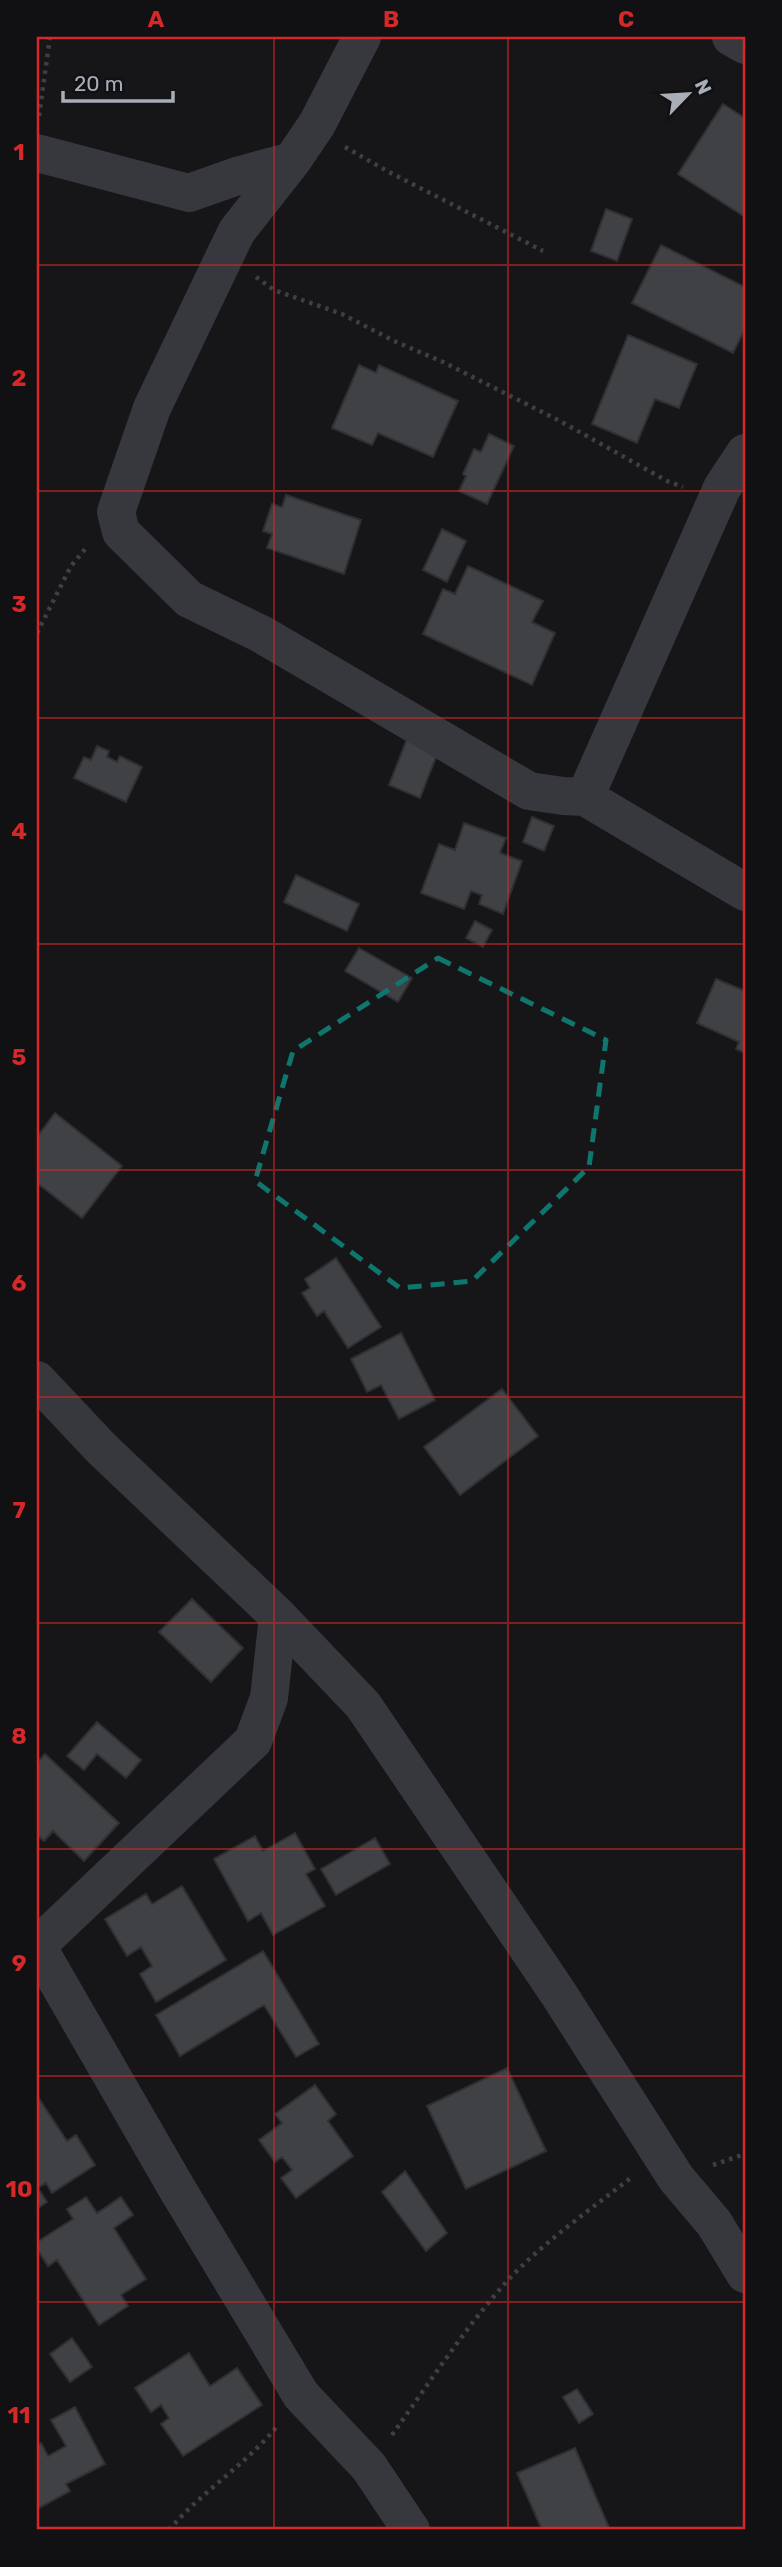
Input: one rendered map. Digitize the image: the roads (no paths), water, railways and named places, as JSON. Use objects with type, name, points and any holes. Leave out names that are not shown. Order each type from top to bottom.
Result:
[{"type":"street","points":[[362,37],[317,124],[235,236],[152,408],[116,512],[121,531],[189,599],[261,634],[529,791],[585,797],[745,892]]},
{"type":"street","points":[[731,37],[745,45]]},
{"type":"street","points":[[38,137],[189,193],[235,236]]},
{"type":"street","points":[[189,193],[292,161]]},
{"type":"street","points":[[585,797],[722,488],[745,453]]},
{"type":"street","points":[[37,1380],[102,1449],[278,1616],[363,1705],[551,1982],[676,2178],[714,2223],[745,2274]]},
{"type":"street","points":[[278,1616],[269,1698],[253,1741],[37,1946],[176,2187],[301,2395],[369,2467],[411,2530]]}]
